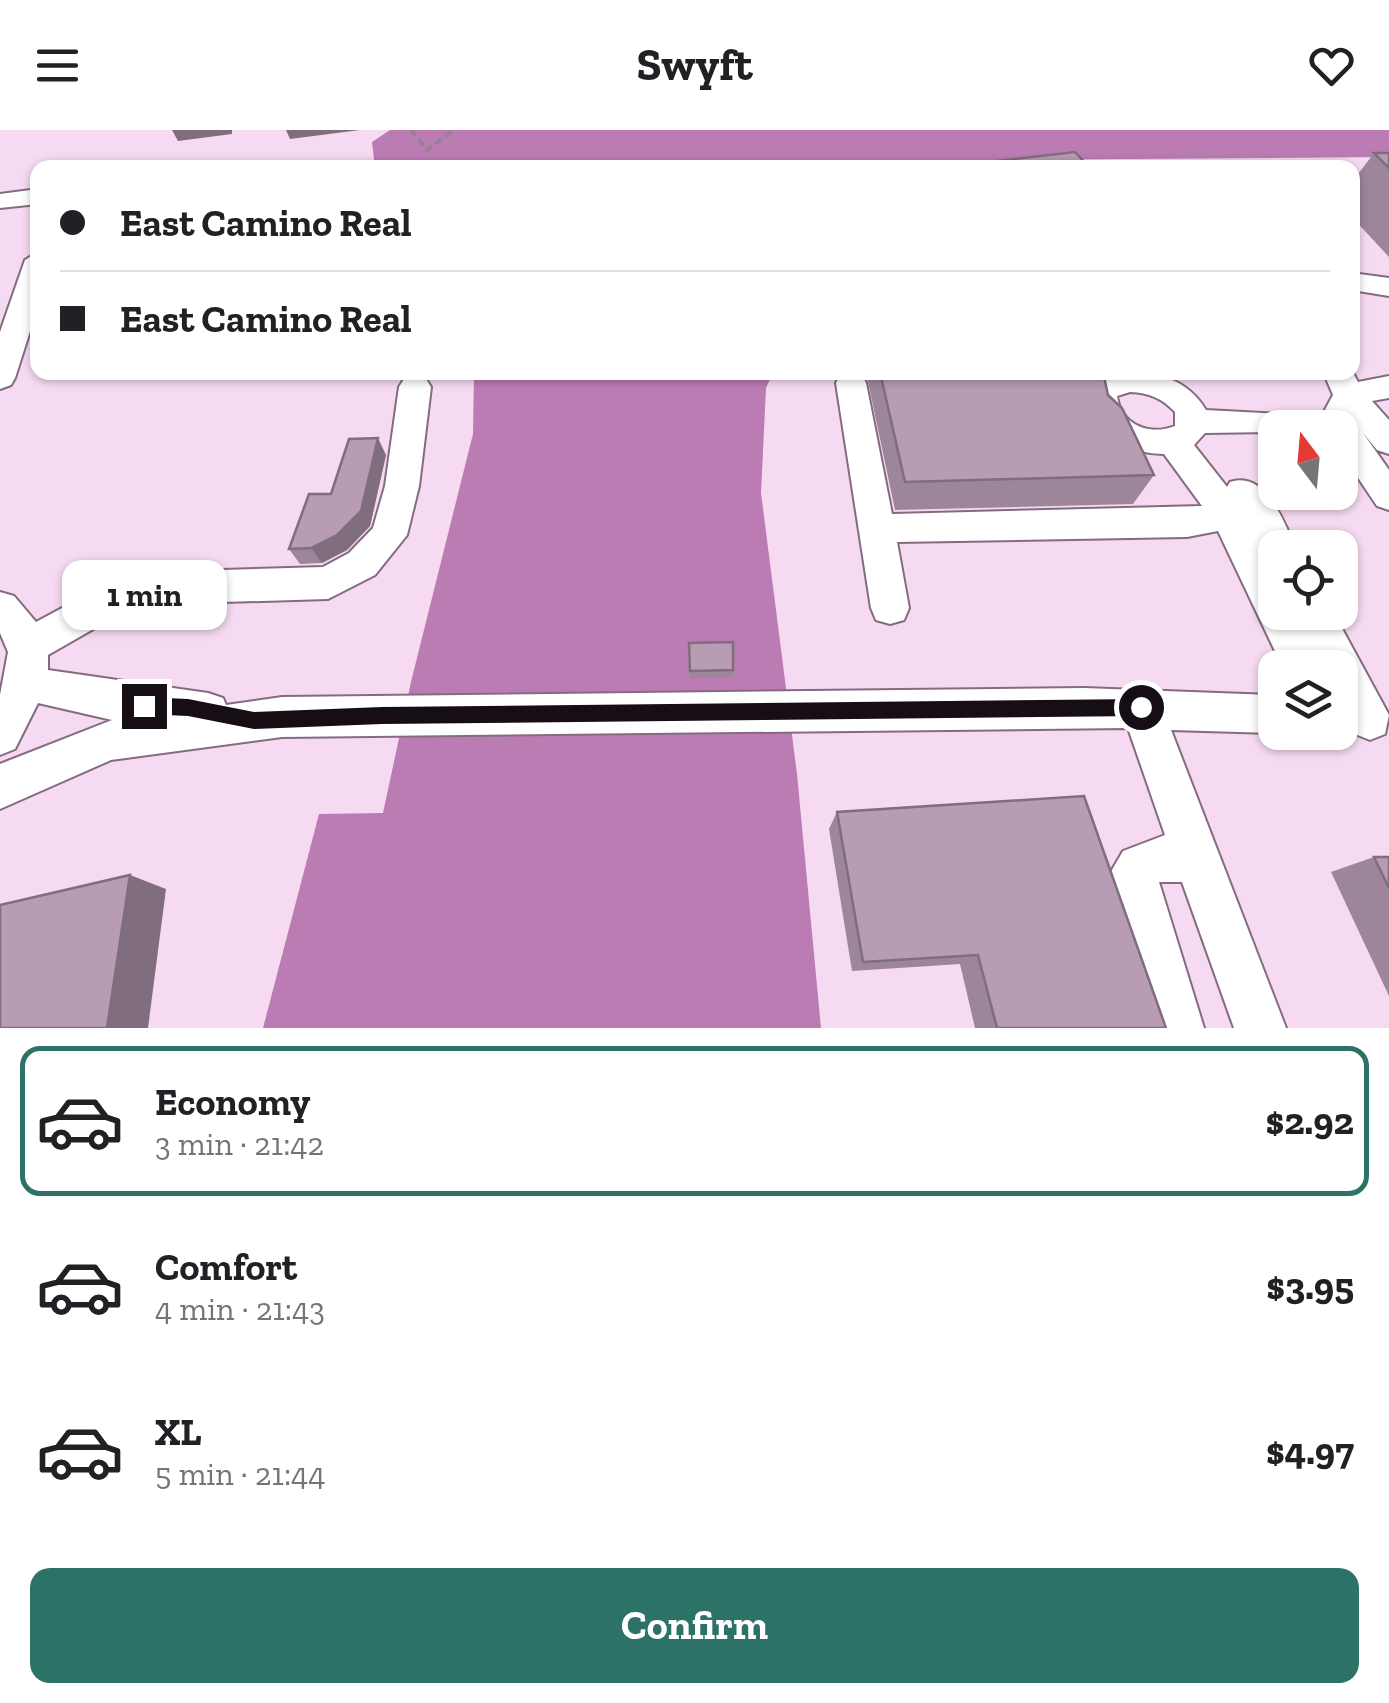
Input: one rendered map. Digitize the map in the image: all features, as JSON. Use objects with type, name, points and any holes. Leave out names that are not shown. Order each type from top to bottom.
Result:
[{"type":"street","points":[[2,207],[30,198]]},
{"type":"street","points":[[1360,283],[1389,287]]},
{"type":"street","points":[[0,378],[30,285]]},
{"type":"street","points":[[851,383],[890,608]]},
{"type":"street","points":[[1344,384],[1389,388]]},
{"type":"street","points":[[1344,384],[1389,442]]},
{"type":"street","points":[[1344,384],[1336,419],[1389,497]]},
{"type":"street","points":[[0,735],[28,663],[104,604],[155,588],[328,583],[362,564],[389,535],[402,486],[415,387]]},
{"type":"street","points":[[1258,423],[1185,432],[1261,530]]},
{"type":"street","points":[[877,528],[1187,523],[1244,513]]},
{"type":"street","points":[[1244,513],[1258,555]]},
{"type":"street","points":[[0,608],[21,628],[28,663],[56,693],[254,720]]},
{"type":"street","points":[[1321,630],[1366,720]]},
{"type":"street","points":[[1141,707],[1260,1028]]},
{"type":"street","points":[[0,787],[111,740],[254,720],[382,715],[1141,707],[1258,713]]},
{"type":"street","points":[[0,809],[43,768]]},
{"type":"street","points":[[1178,1028],[1132,876],[1140,864],[1152,858],[1197,860]]},
{"type":"path","points":[[411,130],[427,150],[454,130]]},
{"type":"shaded area","points":[[390,130],[1389,130],[1389,157],[374,160],[372,142]]},
{"type":"shaded area","points":[[474,380],[770,380],[766,388],[761,493],[797,774],[821,1028],[263,1028],[319,814],[383,813],[411,682],[473,434]]},
{"type":"building","points":[[1075,152],[1082,160],[1005,160]]},
{"type":"building","points":[[1374,153],[1389,153],[1389,168]]},
{"type":"building","points":[[882,380],[1105,380],[1108,395],[1122,408],[1154,475],[905,482]]},
{"type":"building","points":[[378,438],[361,511],[337,535],[311,548],[289,549],[309,494],[331,494],[349,439]]},
{"type":"building","points":[[733,642],[733,670],[690,671],[689,643]]},
{"type":"building","points":[[1084,796],[1166,1028],[997,1028],[978,955],[863,962],[837,812]]},
{"type":"building","points":[[1374,857],[1389,857],[1389,888]]},
{"type":"building","points":[[130,875],[107,1028],[0,1028],[0,905]]},
{"type":"route","points":[[144,706],[188,708],[254,720],[382,715],[1141,707]]}]
